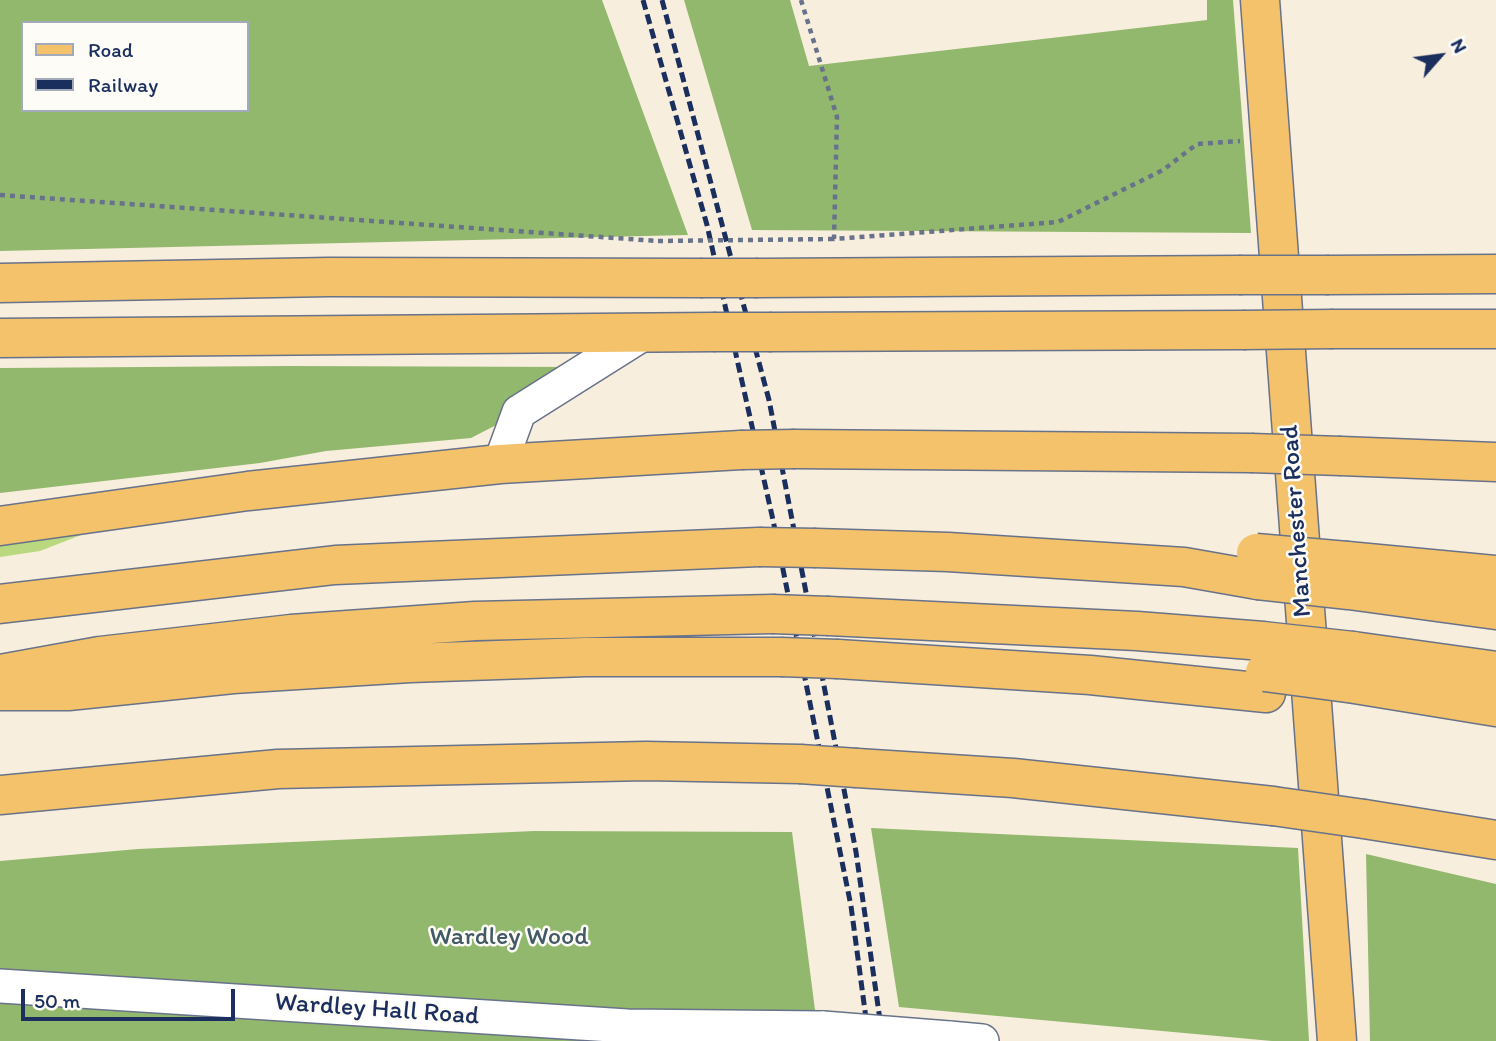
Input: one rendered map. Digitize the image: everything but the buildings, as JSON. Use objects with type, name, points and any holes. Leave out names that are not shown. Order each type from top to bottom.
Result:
[{"type":"main road","name":"Manchester Road","points":[[1260,0],[1336,1041]]},
{"type":"main road","points":[[0,283],[330,277],[758,278],[1496,274]]},
{"type":"main road","points":[[0,338],[646,332],[1496,329]]},
{"type":"main road","points":[[0,526],[248,491],[500,464],[741,450],[1251,453],[1496,462]]},
{"type":"main road","points":[[0,604],[335,565],[759,547],[948,552],[1184,567],[1257,566],[1348,575],[1496,575]]},
{"type":"main road","points":[[1348,575],[1496,610]]},
{"type":"main road","points":[[0,675],[100,656],[304,633],[475,621],[772,614],[1016,625],[1265,668],[1355,680],[1496,707]]},
{"type":"main road","points":[[0,691],[68,691],[233,674],[410,663],[586,657],[838,659],[1090,675],[1265,668],[1355,680],[1496,727]]},
{"type":"main road","points":[[1355,680],[1496,671]]},
{"type":"main road","points":[[0,795],[278,769],[646,761],[800,764],[1027,779],[1273,806],[1496,840]]},
{"type":"lane","points":[[500,464],[519,412],[646,332]]},
{"type":"lane","name":"Wardley Hall Road","points":[[0,986],[625,1034],[823,1028],[982,1041]]},
{"type":"path","points":[[801,0],[837,117],[834,239]]},
{"type":"path","points":[[0,195],[658,241],[834,239],[1058,222],[1163,170],[1197,144],[1269,139]]},
{"type":"green space","points":[[0,0],[602,0],[688,235],[0,251]]},
{"type":"green space","points":[[684,0],[790,0],[809,66],[1207,20],[1207,0],[1233,0],[1251,233],[752,230]]},
{"type":"green space","points":[[574,367],[502,422],[471,438],[326,451],[260,463],[0,493],[0,368]]},
{"type":"green space","points":[[99,528],[40,551],[0,557],[0,544]]},
{"type":"green space","points":[[871,828],[1298,848],[1309,1041],[1272,1041],[899,1007]]},
{"type":"green space","name":"Wardley Wood","points":[[534,831],[792,832],[819,1041],[0,1041],[0,861],[138,849]]},
{"type":"green space","points":[[1366,854],[1496,884],[1496,1041],[1370,1041]]},
{"type":"railway","points":[[643,0],[707,225],[773,520],[851,906],[869,1041]]},
{"type":"railway","points":[[662,0],[769,400],[856,852],[883,1041]]}]
